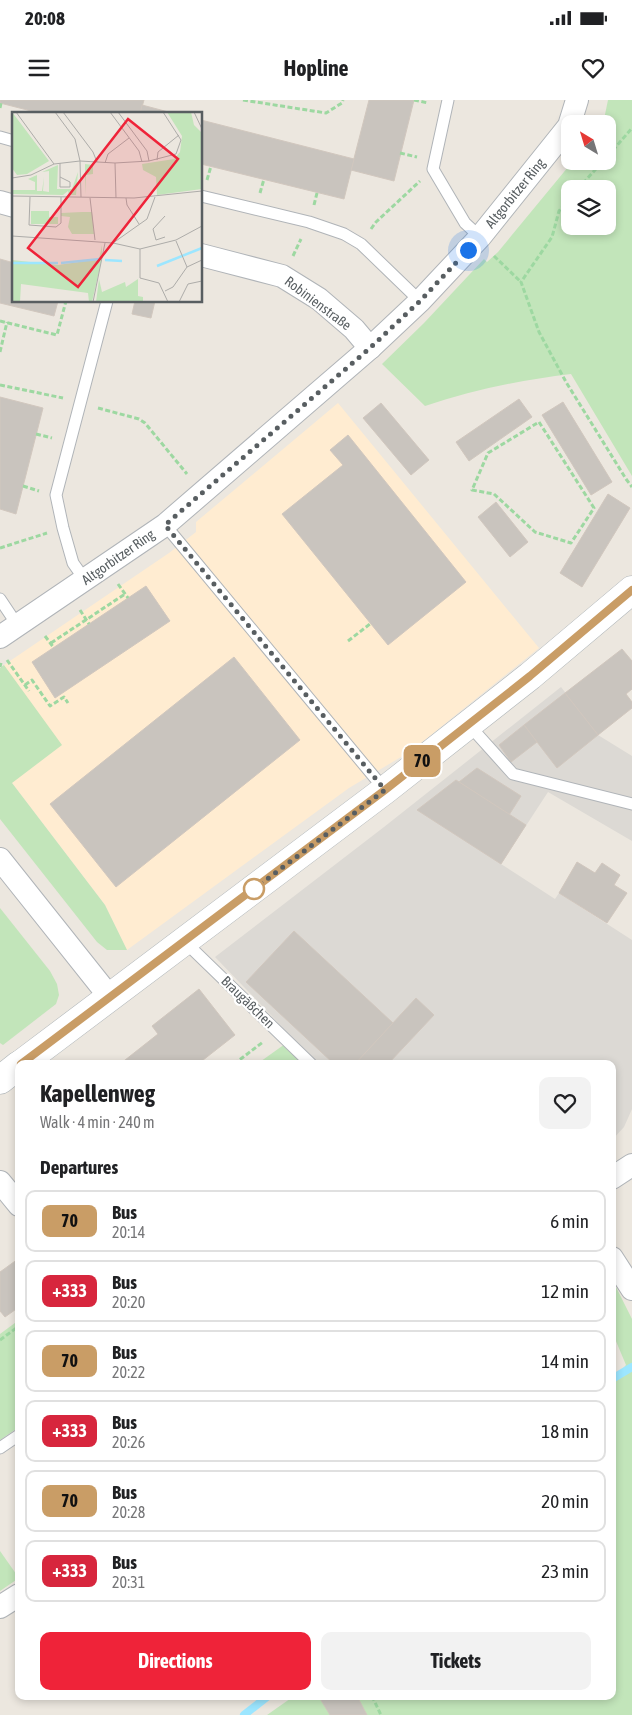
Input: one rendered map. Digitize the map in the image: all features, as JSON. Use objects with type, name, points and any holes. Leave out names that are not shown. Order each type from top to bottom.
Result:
[{"type":"main road","points":[[26,1060],[385,790],[530,676],[632,590]]},
{"type":"main road","points":[[0,1080],[15,1069]]},
{"type":"street","name":"Altgorbitzer Ring","points":[[9,631],[165,525],[370,348],[420,301],[480,237],[569,126],[578,100]]},
{"type":"street","name":"Robinienstraße","points":[[202,255],[282,276],[319,300],[354,329],[370,348]]},
{"type":"street","points":[[0,860],[109,996]]},
{"type":"street","points":[[616,1175],[632,1165]]},
{"type":"street","points":[[0,1182],[15,1200]]},
{"type":"street","points":[[616,1262],[632,1289]]},
{"type":"street","points":[[0,1607],[15,1598]]},
{"type":"lane","points":[[448,100],[433,169],[465,223],[480,237]]},
{"type":"lane","points":[[202,196],[318,225],[344,234],[361,244],[420,301]]},
{"type":"lane","points":[[85,580],[73,563],[56,495],[107,302]]},
{"type":"lane","points":[[165,525],[385,790]]},
{"type":"lane","points":[[0,600],[9,631]]},
{"type":"lane","points":[[469,724],[512,774],[632,804]]},
{"type":"lane","name":"Braugäßchen","points":[[184,941],[307,1060]]},
{"type":"lane","points":[[0,1448],[15,1438]]},
{"type":"path","points":[[243,100],[326,114],[342,103],[343,100]]},
{"type":"path","points":[[0,108],[2,103]]},
{"type":"path","points":[[616,147],[632,128]]},
{"type":"path","points":[[361,244],[376,222],[433,169]]},
{"type":"path","points":[[586,180],[595,170]]},
{"type":"path","points":[[521,282],[552,237],[561,209]]},
{"type":"path","points":[[292,257],[305,231]]},
{"type":"path","points":[[480,237],[494,256],[521,282],[539,332],[566,382],[632,487]]},
{"type":"path","points":[[0,320],[57,335],[66,302]]},
{"type":"path","points":[[0,352],[7,322]]},
{"type":"path","points":[[0,385],[81,402],[145,423],[189,477]]},
{"type":"path","points":[[539,422],[594,508],[571,542],[535,532],[494,494],[472,490],[488,453],[539,422]]},
{"type":"path","points":[[36,434],[51,438]]},
{"type":"path","points":[[23,486],[38,491]]},
{"type":"path","points":[[0,548],[63,528]]},
{"type":"path","points":[[119,587],[128,598]]},
{"type":"path","points":[[51,644],[125,594]]},
{"type":"path","points":[[82,612],[89,624]]},
{"type":"path","points":[[348,641],[370,624]]},
{"type":"path","points":[[44,634],[54,648]]},
{"type":"path","points":[[6,660],[29,691]]},
{"type":"path","points":[[24,685],[32,680],[50,706],[64,697],[68,703]]},
{"type":"path","points":[[239,1060],[277,1031]]},
{"type":"path","points":[[0,1340],[15,1329]]},
{"type":"path","points":[[374,1700],[380,1715]]},
{"type":"shaded area","points":[[338,403],[539,648],[411,751],[349,788],[127,950],[105,905],[12,783],[4,665],[169,553],[196,532],[196,522]]},
{"type":"shaded area","points":[[561,687],[598,735],[632,756],[632,841],[548,792],[501,864],[555,899],[559,893],[632,940],[632,1109],[624,1127],[616,1136],[616,1060],[314,1060],[215,957]]},
{"type":"green space","points":[[608,100],[632,100],[632,476],[571,374],[497,386],[425,406],[382,364],[424,323],[484,259],[487,262],[498,252],[566,170],[616,170],[616,115],[605,115]]},
{"type":"green space","points":[[4,665],[62,745],[12,783],[105,905],[127,950],[107,950],[97,942],[0,819],[0,668]]},
{"type":"green space","points":[[0,908],[50,971],[57,984],[59,995],[56,1004],[3,1045],[0,1043]]},
{"type":"green space","points":[[285,1044],[300,1060],[263,1060]]},
{"type":"green space","points":[[616,1287],[632,1319],[632,1715],[267,1715],[288,1700],[616,1700],[616,1376],[626,1365],[616,1341]]},
{"type":"green space","points":[[15,1323],[15,1430],[0,1440],[0,1334]]},
{"type":"green space","points":[[0,1551],[15,1572],[15,1581],[0,1591]]},
{"type":"building","points":[[0,100],[144,100],[141,112],[35,112],[0,103]]},
{"type":"building","points":[[369,100],[414,100],[394,181],[351,170]]},
{"type":"building","points":[[142,105],[168,112],[140,112]]},
{"type":"building","points":[[202,120],[354,159],[344,199],[202,164]]},
{"type":"building","points":[[0,259],[12,262],[12,302],[58,302],[54,316],[0,303]]},
{"type":"building","points":[[135,302],[155,302],[151,318],[132,314]]},
{"type":"building","points":[[0,397],[43,408],[16,514],[0,509]]},
{"type":"building","points":[[519,399],[532,417],[469,461],[456,442]]},
{"type":"building","points":[[563,402],[612,482],[591,495],[542,415]]},
{"type":"building","points":[[381,403],[429,460],[411,475],[363,418]]},
{"type":"building","points":[[348,435],[466,582],[388,645],[282,514],[343,465],[330,450]]},
{"type":"building","points":[[608,494],[630,508],[582,587],[560,573]]},
{"type":"building","points":[[496,502],[528,542],[510,557],[478,517]]},
{"type":"building","points":[[146,586],[170,621],[55,698],[32,662]]},
{"type":"building","points":[[622,649],[632,661],[632,689],[626,694],[632,702],[632,708],[598,735],[565,693]]},
{"type":"building","points":[[234,657],[300,740],[116,887],[50,804]]},
{"type":"building","points":[[565,693],[598,735],[557,768],[524,725]]},
{"type":"building","points":[[524,725],[537,742],[511,762],[499,745]]},
{"type":"building","points":[[477,768],[521,796],[509,815],[459,782]]},
{"type":"building","points":[[456,780],[526,825],[501,864],[417,810]]},
{"type":"building","points":[[577,862],[595,873],[602,863],[620,875],[614,885],[627,893],[607,923],[559,893]]},
{"type":"building","points":[[294,931],[393,1023],[359,1060],[330,1060],[246,982]]},
{"type":"building","points":[[199,989],[235,1035],[203,1060],[125,1060],[158,1034],[152,1026]]},
{"type":"building","points":[[416,998],[434,1015],[392,1060],[359,1060]]},
{"type":"building","points":[[15,1261],[15,1310],[5,1317],[0,1311],[0,1272]]},
{"type":"building","points":[[321,1700],[359,1700],[367,1715],[330,1715]]},
{"type":"waterway","points":[[616,1377],[632,1367]]},
{"type":"waterway","points":[[244,1715],[263,1700]]},
{"type":"bus line","name":"70","points":[[26,1060],[385,790],[530,676],[632,590]]},
{"type":"route","points":[[254,889],[385,790],[165,525],[370,348],[420,301],[468,250]]}]
